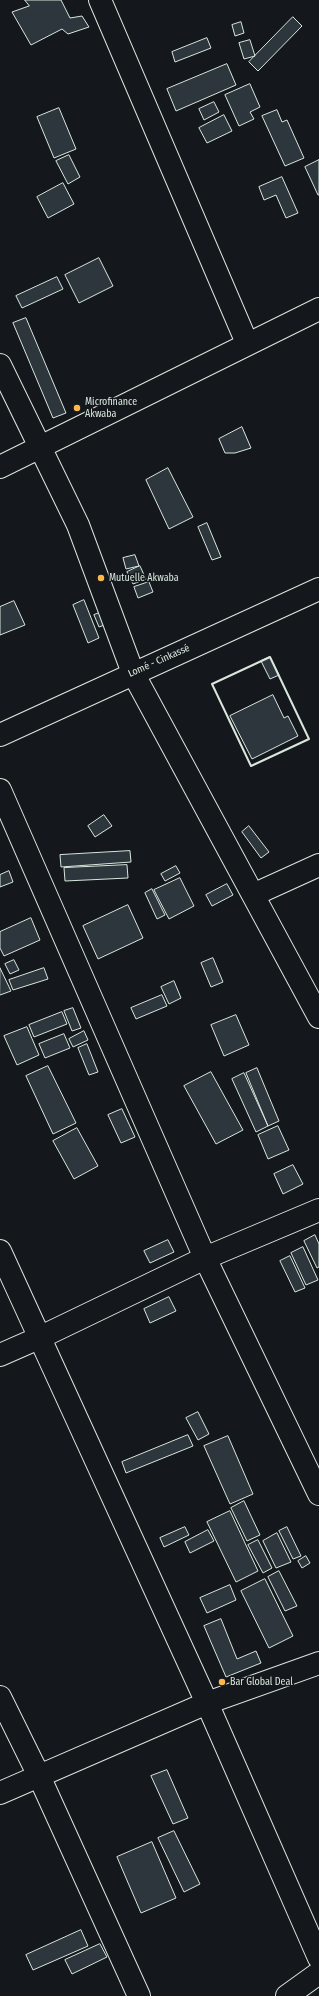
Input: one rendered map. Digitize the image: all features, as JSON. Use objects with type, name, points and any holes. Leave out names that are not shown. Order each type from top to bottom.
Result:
[{"type":"main road","points":[[100,0],[248,343]]},
{"type":"main road","points":[[0,467],[319,309]]},
{"type":"main road","points":[[0,365],[39,449],[78,525],[133,673],[319,1017]]},
{"type":"main road","name":"Lomé - Cinkassé","points":[[0,735],[319,589]]},
{"type":"main road","points":[[0,790],[205,1258],[319,1494]]},
{"type":"main road","points":[[253,895],[319,865]]},
{"type":"main road","points":[[0,1355],[41,1337],[205,1258],[319,1210]]},
{"type":"main road","points":[[0,1251],[41,1337],[207,1703],[319,1958]]},
{"type":"main road","points":[[0,1793],[207,1703],[319,1663]]},
{"type":"main road","points":[[0,1697],[39,1776],[139,1996]]},
{"type":"main road","points":[[286,1996],[319,1973]]},
{"type":"building","points":[[25,0],[61,0],[70,18],[82,16],[89,27],[68,34],[62,29],[31,45],[12,12],[29,6]]},
{"type":"building","points":[[293,17],[302,26],[258,71],[249,62]]},
{"type":"building","points":[[241,22],[244,33],[235,36],[232,25]]},
{"type":"building","points":[[207,38],[211,48],[175,62],[172,52]]},
{"type":"building","points":[[250,40],[255,56],[244,59],[239,43]]},
{"type":"building","points":[[227,64],[236,85],[176,111],[167,89]]},
{"type":"building","points":[[250,84],[260,107],[250,112],[254,119],[239,126],[225,95]]},
{"type":"building","points":[[214,102],[219,112],[204,120],[199,109]]},
{"type":"building","points":[[59,108],[76,149],[54,158],[37,117]]},
{"type":"building","points":[[277,110],[282,122],[287,120],[304,158],[285,166],[262,116]]},
{"type":"building","points":[[224,115],[232,131],[207,143],[199,128]]},
{"type":"building","points":[[69,155],[80,177],[68,184],[56,161]]},
{"type":"building","points":[[319,160],[319,195],[318,195],[305,167]]},
{"type":"building","points":[[282,177],[298,213],[286,218],[276,195],[264,200],[259,187]]},
{"type":"building","points":[[63,183],[74,204],[48,218],[37,197]]},
{"type":"building","points":[[99,258],[113,286],[79,303],[65,275]]},
{"type":"building","points":[[57,277],[63,289],[22,308],[16,296]]},
{"type":"building","points":[[26,318],[66,413],[53,418],[13,323]]},
{"type":"building","points":[[242,427],[251,448],[235,453],[225,453],[219,439]]},
{"type":"building","points":[[168,468],[193,517],[169,529],[146,480]]},
{"type":"building","points":[[207,523],[221,557],[212,560],[198,527]]},
{"type":"building","points":[[135,555],[139,566],[126,569],[123,558]]},
{"type":"building","points":[[140,566],[146,579],[133,584],[127,572]]},
{"type":"building","points":[[149,582],[153,592],[138,598],[134,587]]},
{"type":"building","points":[[84,600],[99,638],[88,643],[73,605]]},
{"type":"building","points":[[14,601],[25,625],[0,635],[0,607]]},
{"type":"building","points":[[102,612],[107,624],[99,627],[94,615]]},
{"type":"building","points":[[270,657],[279,675],[270,679],[261,661]]},
{"type":"building","points":[[273,695],[284,718],[288,716],[298,736],[252,759],[230,716]]},
{"type":"building","points":[[104,815],[112,826],[95,837],[88,826]]},
{"type":"building","points":[[249,826],[269,852],[261,858],[242,832]]},
{"type":"building","points":[[130,851],[131,862],[61,867],[60,855]]},
{"type":"building","points":[[127,865],[128,878],[65,881],[64,868]]},
{"type":"building","points":[[176,866],[180,873],[165,881],[161,874]]},
{"type":"building","points":[[9,871],[13,882],[0,887],[0,875]]},
{"type":"building","points":[[180,878],[194,906],[169,919],[154,890]]},
{"type":"building","points":[[227,884],[233,895],[212,906],[206,895]]},
{"type":"building","points":[[152,889],[165,915],[157,919],[145,893]]},
{"type":"building","points":[[128,905],[143,938],[98,959],[83,926]]},
{"type":"building","points":[[31,918],[40,940],[4,956],[0,948],[0,932]]},
{"type":"building","points":[[213,958],[223,982],[211,987],[201,963]]},
{"type":"building","points":[[14,960],[19,970],[10,974],[5,964]]},
{"type":"building","points":[[0,968],[11,991],[0,995]]},
{"type":"building","points":[[44,968],[48,979],[13,990],[9,980]]},
{"type":"building","points":[[174,981],[181,998],[169,1004],[161,987]]},
{"type":"building","points":[[162,995],[167,1006],[136,1019],[131,1008]]},
{"type":"building","points":[[73,1008],[81,1028],[72,1031],[64,1011]]},
{"type":"building","points":[[62,1012],[67,1024],[34,1037],[29,1025]]},
{"type":"building","points":[[236,1015],[249,1045],[224,1056],[211,1025]]},
{"type":"building","points":[[27,1027],[39,1055],[17,1065],[4,1036]]},
{"type":"building","points":[[84,1031],[88,1040],[73,1047],[69,1039]]},
{"type":"building","points":[[64,1034],[70,1048],[45,1058],[39,1044]]},
{"type":"building","points":[[87,1044],[98,1072],[89,1075],[78,1048]]},
{"type":"building","points":[[48,1066],[76,1123],[53,1134],[26,1076]]},
{"type":"building","points":[[257,1068],[279,1121],[268,1126],[246,1073]]},
{"type":"building","points":[[211,1072],[243,1130],[216,1144],[184,1086]]},
{"type":"building","points":[[244,1073],[268,1126],[256,1132],[232,1079]]},
{"type":"building","points":[[122,1109],[135,1137],[121,1143],[108,1115]]},
{"type":"building","points":[[278,1126],[289,1150],[268,1159],[258,1135]]},
{"type":"building","points":[[77,1128],[98,1166],[74,1179],[53,1141]]},
{"type":"building","points":[[293,1165],[303,1184],[283,1194],[274,1174]]},
{"type":"building","points":[[315,1235],[319,1244],[319,1267],[317,1268],[304,1241]]},
{"type":"building","points":[[168,1240],[174,1252],[150,1263],[144,1251]]},
{"type":"building","points":[[303,1247],[318,1280],[306,1285],[291,1253]]},
{"type":"building","points":[[290,1256],[305,1288],[295,1292],[280,1261]]},
{"type":"building","points":[[169,1297],[176,1311],[150,1323],[144,1309]]},
{"type":"building","points":[[198,1412],[209,1434],[198,1440],[186,1418]]},
{"type":"building","points":[[188,1435],[193,1446],[126,1473],[122,1462]]},
{"type":"building","points":[[228,1436],[253,1494],[230,1504],[204,1446]]},
{"type":"building","points":[[244,1501],[260,1535],[247,1541],[231,1508]]},
{"type":"building","points":[[230,1511],[258,1571],[236,1582],[207,1522]]},
{"type":"building","points":[[185,1527],[189,1535],[164,1547],[160,1538]]},
{"type":"building","points":[[287,1527],[301,1556],[293,1559],[279,1531]]},
{"type":"building","points":[[208,1530],[214,1541],[190,1553],[185,1542]]},
{"type":"building","points":[[277,1533],[291,1562],[276,1568],[263,1541]]},
{"type":"building","points":[[258,1540],[272,1568],[263,1573],[248,1545]]},
{"type":"building","points":[[306,1556],[310,1563],[302,1568],[298,1561]]},
{"type":"building","points":[[279,1571],[297,1606],[285,1611],[268,1577]]},
{"type":"building","points":[[265,1579],[293,1636],[269,1648],[241,1591]]},
{"type":"building","points":[[230,1585],[236,1600],[207,1613],[200,1598]]},
{"type":"building","points":[[221,1619],[237,1659],[256,1651],[261,1663],[226,1677],[204,1626]]},
{"type":"building","points":[[167,1770],[188,1818],[173,1824],[151,1776]]},
{"type":"building","points":[[174,1831],[200,1884],[184,1892],[158,1838]]},
{"type":"building","points":[[152,1842],[176,1898],[141,1913],[117,1857]]},
{"type":"building","points":[[81,1930],[88,1946],[33,1970],[26,1955]]},
{"type":"building","points":[[100,1944],[107,1957],[72,1974],[65,1960]]},
{"type":"wall","points":[[270,657],[309,739],[251,766],[212,684],[270,657]]},
{"type":"place","name":"Microfinance Akwaba","points":[[77,408]]},
{"type":"place","name":"Mutuelle Akwaba","points":[[101,578]]},
{"type":"place","name":"Bar Global Deal","points":[[222,1682]]}]
